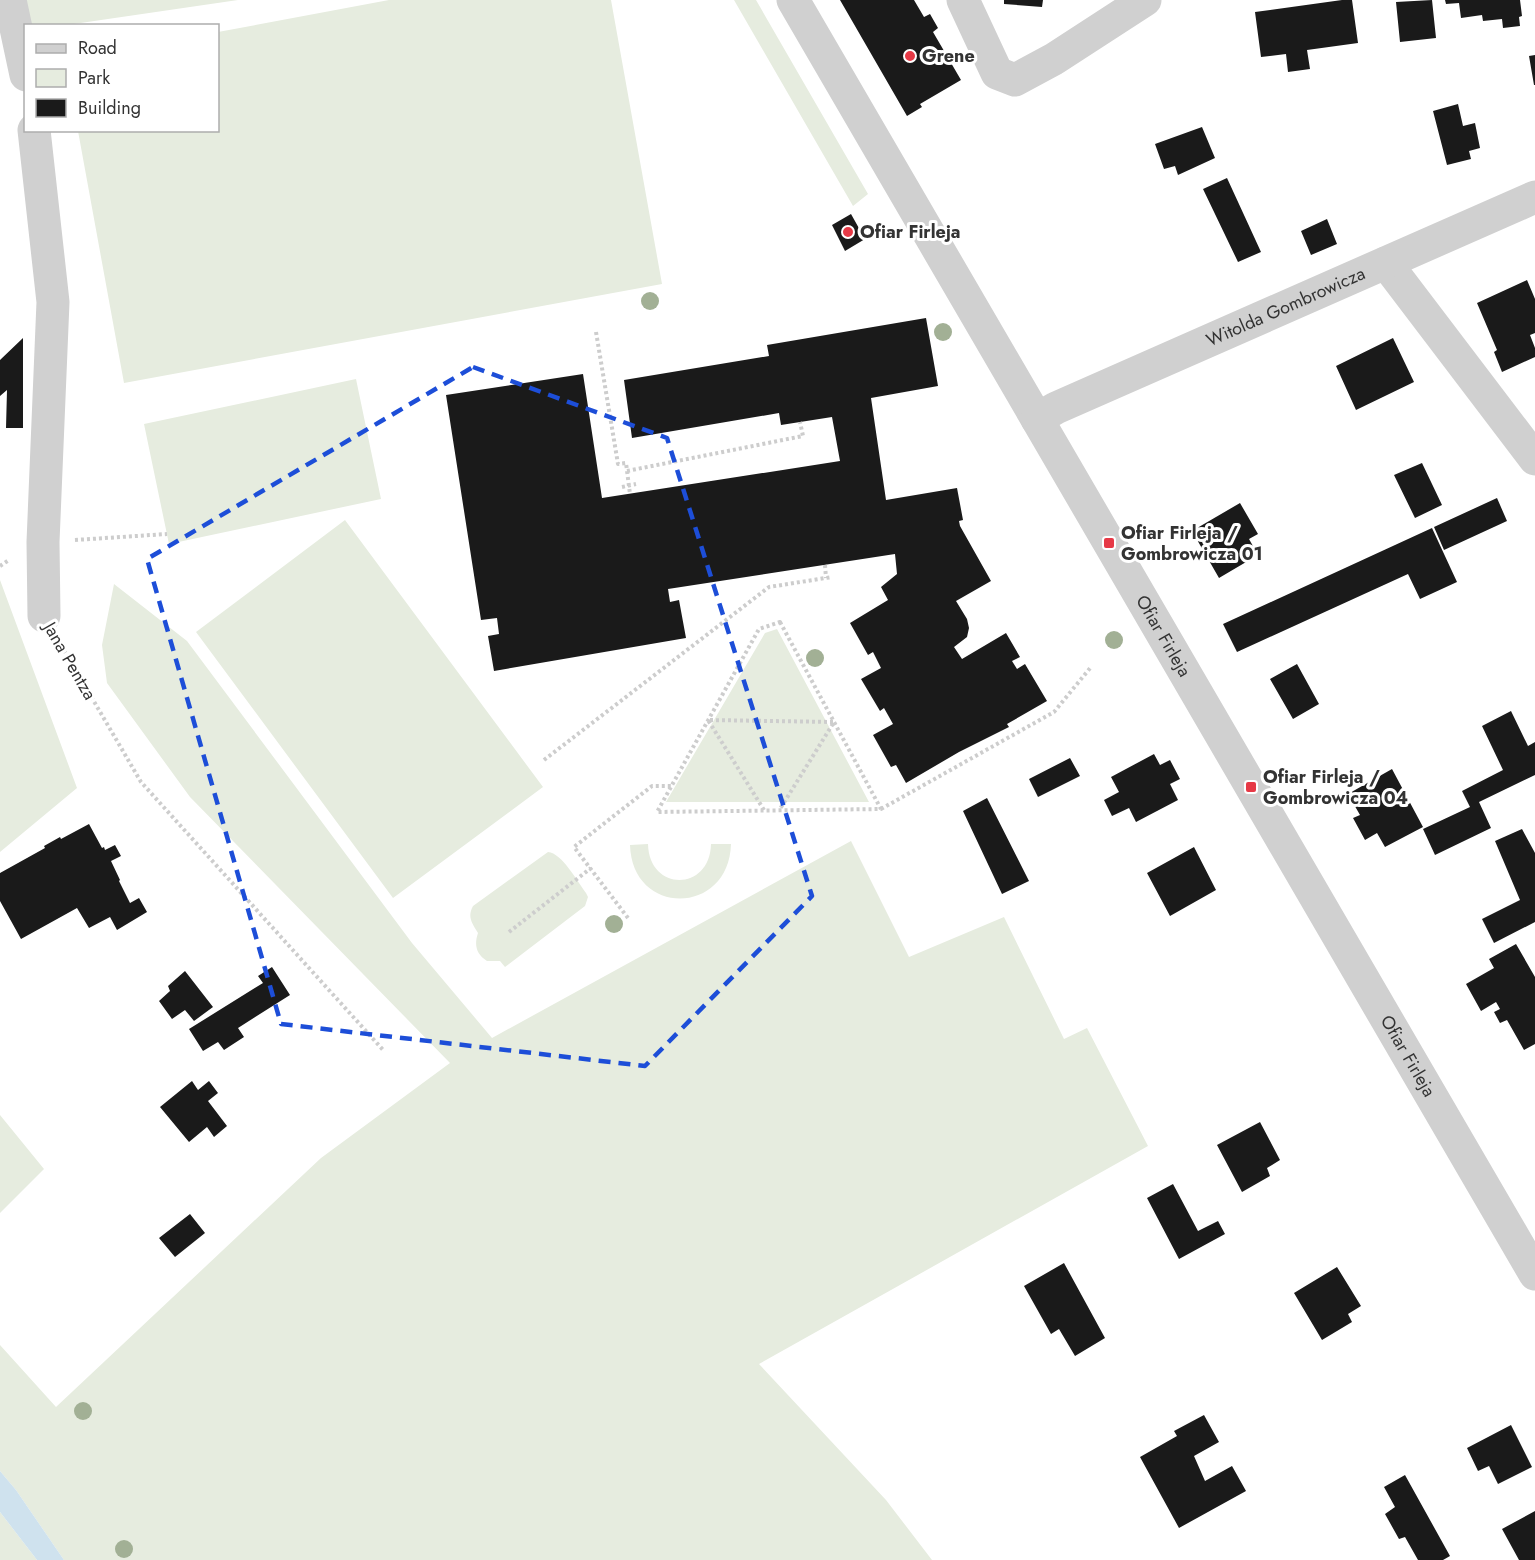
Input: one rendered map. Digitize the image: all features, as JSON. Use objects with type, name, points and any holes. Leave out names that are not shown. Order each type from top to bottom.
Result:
[{"type":"street","points":[[10,0],[24,66]]},
{"type":"street","name":"Ofiar Firleja","points":[[793,0],[1535,1274]]},
{"type":"street","points":[[963,0],[997,73],[1016,80],[1145,0]]},
{"type":"street","name":"Jana Pentza","points":[[34,132],[52,302],[43,542],[44,616]]},
{"type":"street","name":"Witolda Gombrowicza","points":[[1037,419],[1056,408],[1535,197]]},
{"type":"street","points":[[1386,262],[1535,459]]},
{"type":"path","points":[[596,332],[618,464],[626,463],[630,494]]},
{"type":"path","points":[[627,471],[803,436],[800,422]]},
{"type":"path","points":[[622,487],[636,484]]},
{"type":"path","points":[[43,542],[167,534]]},
{"type":"path","points":[[544,760],[769,587],[829,578],[825,565]]},
{"type":"path","name":"Jana Pentza","points":[[44,616],[141,782],[384,1051]]},
{"type":"path","points":[[881,809],[780,622],[759,629],[657,812],[881,809],[1054,712],[1091,667]]},
{"type":"path","points":[[708,720],[834,722]]},
{"type":"path","points":[[708,720],[764,810]]},
{"type":"path","points":[[780,810],[834,722]]},
{"type":"path","points":[[628,918],[574,847],[652,786],[671,786]]},
{"type":"path","points":[[509,932],[591,868]]},
{"type":"highlighted area","points":[[473,367],[667,438],[812,896],[645,1066],[281,1024],[147,559]]},
{"type":"green space","points":[[23,0],[238,0],[74,24],[30,24]]},
{"type":"green space","points":[[389,0],[611,0],[662,284],[124,383],[78,132],[219,132],[219,32]]},
{"type":"green space","points":[[734,0],[756,0],[868,194],[853,206]]},
{"type":"green space","points":[[356,379],[381,499],[169,544],[144,424]]},
{"type":"green space","points":[[345,520],[543,787],[393,898],[196,632]]},
{"type":"green space","points":[[0,580],[77,788],[0,852]]},
{"type":"green space","points":[[114,584],[187,641],[412,943],[492,1038],[851,841],[909,957],[1004,917],[1064,1039],[1087,1028],[1148,1146],[759,1364],[886,1500],[932,1560],[64,1560],[16,1490],[0,1471],[0,1345],[56,1407],[321,1158],[450,1063],[190,797],[107,683],[102,645]]},
{"type":"green space","points":[[777,629],[869,802],[666,802],[765,633]]},
{"type":"green space","points":[[648,844],[651,860],[658,871],[668,878],[680,880],[691,878],[701,871],[708,860],[711,844],[731,844],[726,868],[715,885],[699,895],[680,898],[662,895],[646,885],[635,869],[630,845]]},
{"type":"green space","points":[[548,852],[559,857],[574,875],[588,897],[585,906],[505,967],[500,961],[487,961],[477,949],[478,933],[470,917],[473,906]]},
{"type":"green space","points":[[0,1115],[44,1169],[0,1213]]},
{"type":"green space","points":[[0,1512],[37,1560],[0,1560]]},
{"type":"water","points":[[0,1471],[16,1490],[64,1560],[37,1560],[0,1512]]},
{"type":"building","name":"Grene","points":[[840,0],[914,0],[924,17],[930,14],[938,28],[933,32],[961,80],[920,104],[922,107],[907,116]]},
{"type":"building","points":[[1004,0],[1043,0],[1042,7],[1004,4]]},
{"type":"building","points":[[1352,0],[1358,43],[1307,50],[1310,69],[1288,72],[1286,54],[1261,57],[1255,12]]},
{"type":"building","points":[[1432,0],[1436,38],[1400,42],[1396,2]]},
{"type":"building","points":[[1445,0],[1520,0],[1522,16],[1519,17],[1520,26],[1503,28],[1502,19],[1483,21],[1482,15],[1461,18],[1459,3],[1446,4]]},
{"type":"building","points":[[1535,55],[1535,85],[1534,85],[1529,56]]},
{"type":"building","points":[[1458,104],[1463,126],[1475,123],[1480,148],[1469,151],[1471,159],[1447,165],[1433,111]]},
{"type":"building","points":[[1202,127],[1215,158],[1178,175],[1175,166],[1164,169],[1155,144]]},
{"type":"building","points":[[1227,178],[1261,252],[1238,262],[1203,189]]},
{"type":"building","name":"Ofiar Firleja","points":[[851,214],[865,239],[845,251],[832,225]]},
{"type":"building","points":[[1327,219],[1337,244],[1311,255],[1301,231]]},
{"type":"building","points":[[1527,280],[1535,299],[1535,333],[1530,335],[1535,348],[1535,357],[1502,372],[1494,352],[1497,350],[1477,303]]},
{"type":"building","points":[[926,318],[938,386],[871,398],[886,500],[957,488],[963,520],[959,521],[960,526],[991,581],[956,601],[967,619],[969,628],[967,637],[954,647],[962,659],[1006,633],[1020,657],[1012,661],[1017,669],[1025,664],[1047,701],[1007,724],[1009,727],[959,752],[906,783],[896,765],[891,767],[873,735],[893,724],[884,708],[880,711],[861,679],[881,668],[873,652],[868,655],[850,623],[888,600],[881,587],[897,574],[895,554],[668,589],[670,602],[679,600],[686,638],[494,671],[488,636],[499,634],[497,618],[481,620],[446,395],[583,374],[602,498],[840,461],[832,417],[781,425],[779,413],[632,438],[624,380],[769,356],[767,345]]},
{"type":"building","points":[[23,338],[23,428],[6,428],[7,390],[0,396],[0,360]]},
{"type":"building","points":[[1393,338],[1414,382],[1356,410],[1336,366]]},
{"type":"building","points":[[1422,463],[1442,505],[1415,518],[1394,475]]},
{"type":"building","points":[[1497,498],[1507,521],[1444,550],[1434,527]]},
{"type":"building","points":[[1240,503],[1258,534],[1249,539],[1258,555],[1219,578],[1192,531]]},
{"type":"building","points":[[1432,528],[1457,582],[1420,599],[1408,574],[1237,652],[1223,624]]},
{"type":"building","points":[[1297,664],[1319,704],[1293,719],[1270,679]]},
{"type":"building","points":[[1511,711],[1528,746],[1535,742],[1535,775],[1479,802],[1491,828],[1435,855],[1423,829],[1470,807],[1462,791],[1503,770],[1482,726]]},
{"type":"building","points":[[1154,754],[1160,765],[1170,760],[1180,779],[1170,784],[1178,800],[1136,822],[1129,808],[1112,816],[1104,800],[1119,792],[1111,777]]},
{"type":"building","points":[[1070,758],[1080,776],[1038,797],[1029,779]]},
{"type":"building","points":[[1392,769],[1423,827],[1385,847],[1377,833],[1365,840],[1353,818],[1360,815],[1348,794]]},
{"type":"building","points":[[987,798],[1029,881],[1002,894],[963,811]]},
{"type":"building","points":[[89,824],[102,848],[104,847],[105,850],[115,845],[121,856],[111,861],[119,881],[130,903],[139,898],[147,912],[117,930],[110,917],[89,928],[77,908],[21,939],[0,901],[0,873],[60,837],[61,839]]},
{"type":"building","points":[[1522,829],[1535,853],[1535,922],[1494,943],[1482,919],[1520,900],[1495,841]]},
{"type":"building","points":[[1194,847],[1216,890],[1170,916],[1147,873]]},
{"type":"building","points":[[1516,944],[1535,977],[1535,1044],[1524,1050],[1507,1020],[1500,1023],[1494,1012],[1500,1009],[1496,1002],[1481,1011],[1466,984],[1494,968],[1489,959]]},
{"type":"building","points":[[272,967],[290,995],[238,1028],[244,1037],[224,1050],[218,1042],[203,1051],[189,1029],[263,983],[258,976]]},
{"type":"building","points":[[185,971],[213,1007],[194,1021],[185,1010],[172,1019],[159,1001],[170,991],[168,986]]},
{"type":"building","points":[[192,1081],[198,1090],[209,1081],[218,1093],[208,1101],[227,1126],[214,1137],[207,1127],[189,1142],[160,1107]]},
{"type":"building","points":[[1260,1122],[1280,1160],[1267,1168],[1270,1176],[1242,1192],[1217,1145]]},
{"type":"building","points":[[1173,1184],[1198,1231],[1218,1221],[1225,1234],[1179,1259],[1147,1198]]},
{"type":"building","points":[[190,1214],[205,1233],[175,1257],[159,1238]]},
{"type":"building","points":[[1064,1263],[1105,1338],[1075,1356],[1059,1329],[1051,1334],[1024,1286]]},
{"type":"building","points":[[1337,1267],[1361,1306],[1348,1314],[1352,1322],[1322,1340],[1294,1293]]},
{"type":"building","points":[[1204,1415],[1219,1442],[1194,1456],[1205,1481],[1232,1466],[1246,1491],[1179,1528],[1140,1457],[1177,1436],[1174,1431]]},
{"type":"building","points":[[1511,1425],[1532,1467],[1498,1484],[1489,1466],[1478,1471],[1467,1448]]},
{"type":"building","points":[[1405,1475],[1450,1556],[1443,1560],[1418,1560],[1405,1537],[1399,1539],[1385,1514],[1395,1507],[1384,1487]]},
{"type":"building","points":[[1535,1511],[1535,1560],[1519,1560],[1502,1529]]},
{"type":"place","name":"Grene","points":[[910,56]]},
{"type":"place","name":"Ofiar Firleja","points":[[848,232]]},
{"type":"place","name":"Ofiar Firleja / Gombrowicza 01","points":[[1109,543]]},
{"type":"place","name":"Ofiar Firleja / Gombrowicza 04","points":[[1251,787]]}]
